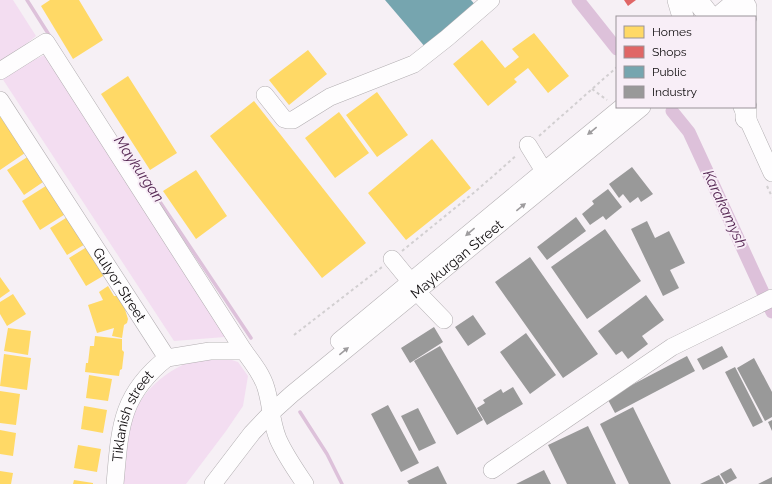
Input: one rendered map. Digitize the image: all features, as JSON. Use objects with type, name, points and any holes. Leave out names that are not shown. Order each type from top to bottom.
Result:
[{"type":"main road","points":[[678,0],[683,16]]},
{"type":"main road","points":[[685,0],[696,16]]},
{"type":"main road","points":[[697,0],[709,16]]},
{"type":"main road","points":[[722,16],[744,8]]},
{"type":"street","points":[[265,95],[284,119],[293,120],[330,97],[414,64],[491,0]]},
{"type":"street","points":[[0,71],[46,42],[263,378],[278,439],[285,453],[305,484]]},
{"type":"street","name":"Gulyor Street","points":[[0,100],[167,358]]},
{"type":"street","name":"Maykurgan Street","points":[[413,287],[544,170],[627,108]]},
{"type":"street","name":"Maykurgan Street","points":[[270,405],[627,108]]},
{"type":"street","points":[[745,111],[772,173]]},
{"type":"street","points":[[528,145],[544,170]]},
{"type":"street","points":[[392,259],[413,287],[444,320]]},
{"type":"street","points":[[492,470],[672,347],[772,298]]},
{"type":"street","points":[[167,358],[210,351],[244,350]]},
{"type":"street","name":"Tiklanish street","points":[[115,484],[119,441],[123,418],[140,385],[148,375],[167,358]]},
{"type":"street","points":[[200,484],[245,426],[270,405]]},
{"type":"street","points":[[213,484],[252,433],[270,405]]},
{"type":"path","points":[[294,335],[392,259],[476,191],[616,68]]},
{"type":"path","points":[[592,89],[616,102]]},
{"type":"shaded area","points":[[0,0],[13,0],[36,36],[0,65]]},
{"type":"shaded area","points":[[47,54],[225,337],[174,341],[0,75]]},
{"type":"shaded area","points":[[199,358],[232,360],[238,362],[248,376],[243,406],[186,484],[123,484],[131,423],[135,411],[141,401],[148,391],[166,375],[188,362]]},
{"type":"building: Homes","points":[[50,0],[79,0],[103,40],[73,59],[41,6]]},
{"type":"building: Homes","points":[[534,33],[569,76],[548,93],[528,68],[514,79],[517,82],[488,106],[453,64],[482,40],[505,68],[519,57],[512,49]]},
{"type":"building: Homes","points":[[308,50],[327,74],[289,105],[269,80]]},
{"type":"building: Homes","points":[[128,76],[177,153],[150,170],[101,94]]},
{"type":"building: Homes","points":[[377,92],[408,135],[377,157],[346,115]]},
{"type":"building: Homes","points":[[254,101],[366,243],[322,278],[210,136]]},
{"type":"building: Homes","points":[[339,112],[369,153],[335,178],[305,138]]},
{"type":"building: Homes","points":[[0,116],[25,153],[0,170]]},
{"type":"building: Homes","points":[[432,139],[471,188],[406,240],[368,193]]},
{"type":"building: Homes","points":[[29,156],[46,180],[24,195],[7,170]]},
{"type":"building: Homes","points":[[196,170],[227,216],[196,239],[163,191]]},
{"type":"building: Homes","points":[[49,184],[67,213],[40,230],[22,201]]},
{"type":"building: Homes","points":[[69,216],[87,243],[67,255],[50,228]]},
{"type":"building: Homes","points":[[90,245],[108,273],[86,286],[69,258]]},
{"type":"building: Homes","points":[[0,277],[10,291],[0,298]]},
{"type":"building: Homes","points":[[108,286],[114,296],[117,296],[122,300],[128,319],[127,323],[124,325],[122,338],[112,336],[114,328],[97,333],[88,305],[103,300],[99,292]]},
{"type":"building: Homes","points":[[13,294],[26,314],[7,326],[0,314],[0,302]]},
{"type":"building: Homes","points":[[8,328],[31,331],[28,355],[4,351]]},
{"type":"building: Homes","points":[[95,336],[122,339],[122,350],[124,352],[122,369],[120,370],[119,376],[85,372],[86,363],[88,363],[90,346],[94,346]]},
{"type":"building: Homes","points":[[4,354],[31,358],[27,390],[0,386]]},
{"type":"building: Homes","points":[[89,375],[112,379],[108,401],[86,398]]},
{"type":"building: Homes","points":[[0,391],[20,394],[16,425],[0,423]]},
{"type":"building: Homes","points":[[84,406],[107,410],[103,433],[81,429]]},
{"type":"building: Homes","points":[[0,430],[16,433],[13,456],[0,454]]},
{"type":"building: Homes","points":[[78,445],[101,449],[97,472],[74,468]]},
{"type":"building: Homes","points":[[0,471],[13,473],[11,484],[0,484]]},
{"type":"building: Homes","points":[[74,480],[93,483],[93,484],[73,484]]},
{"type":"building: Shops","points":[[624,0],[636,0],[628,6]]},
{"type":"building: Public","points":[[385,0],[471,0],[476,6],[426,48]]},
{"type":"building: Industry","points":[[632,167],[653,194],[641,202],[638,197],[630,203],[623,194],[619,198],[609,184]]},
{"type":"building: Industry","points":[[608,189],[622,207],[606,220],[603,216],[590,225],[582,214],[594,204],[592,201]]},
{"type":"building: Industry","points":[[576,217],[586,231],[547,260],[537,247]]},
{"type":"building: Industry","points":[[647,221],[655,238],[669,231],[685,263],[670,270],[679,288],[663,296],[631,229]]},
{"type":"building: Industry","points":[[605,229],[641,281],[587,319],[551,267]]},
{"type":"building: Industry","points":[[530,257],[598,354],[563,378],[495,282]]},
{"type":"building: Industry","points":[[646,295],[664,320],[642,336],[648,344],[628,359],[622,351],[616,355],[598,331]]},
{"type":"building: Industry","points":[[473,315],[486,334],[468,346],[455,327]]},
{"type":"building: Industry","points":[[434,327],[443,342],[410,363],[401,348]]},
{"type":"building: Industry","points":[[526,333],[556,375],[530,394],[500,352]]},
{"type":"building: Industry","points":[[440,346],[483,420],[457,435],[414,361]]},
{"type":"building: Industry","points":[[722,346],[728,357],[703,370],[697,359]]},
{"type":"building: Industry","points":[[687,356],[695,371],[615,413],[607,398]]},
{"type":"building: Industry","points":[[754,358],[772,392],[772,417],[765,421],[737,368]]},
{"type":"building: Industry","points":[[735,367],[763,422],[753,427],[725,372]]},
{"type":"building: Industry","points":[[513,387],[523,404],[487,425],[477,408],[485,403],[483,400],[501,389],[503,393]]},
{"type":"building: Industry","points":[[388,405],[419,463],[401,472],[371,414]]},
{"type":"building: Industry","points":[[633,407],[671,484],[629,484],[600,424]]},
{"type":"building: Industry","points":[[418,408],[436,443],[419,451],[401,416]]},
{"type":"building: Industry","points":[[772,420],[772,431],[768,422]]},
{"type":"building: Industry","points":[[588,426],[616,484],[567,484],[548,445]]},
{"type":"building: Industry","points":[[438,466],[447,484],[409,484],[407,481]]},
{"type":"building: Industry","points":[[731,468],[737,478],[726,484],[720,474]]},
{"type":"building: Industry","points":[[544,470],[551,484],[516,484]]},
{"type":"building: Industry","points":[[719,475],[724,484],[700,484]]},
{"type":"building: Industry","points":[[772,477],[772,484],[758,484]]},
{"type":"waterway","name":"Maykurgan","points":[[27,0],[51,38]]},
{"type":"waterway","name":"Karakamysh","points":[[578,0],[616,48]]},
{"type":"waterway","name":"Karakamysh","points":[[672,111],[689,132],[772,312]]},
{"type":"waterway","name":"Maykurgan","points":[[136,166],[251,338]]},
{"type":"waterway","name":"Maykurgan","points":[[300,412],[327,454],[342,484]]}]
